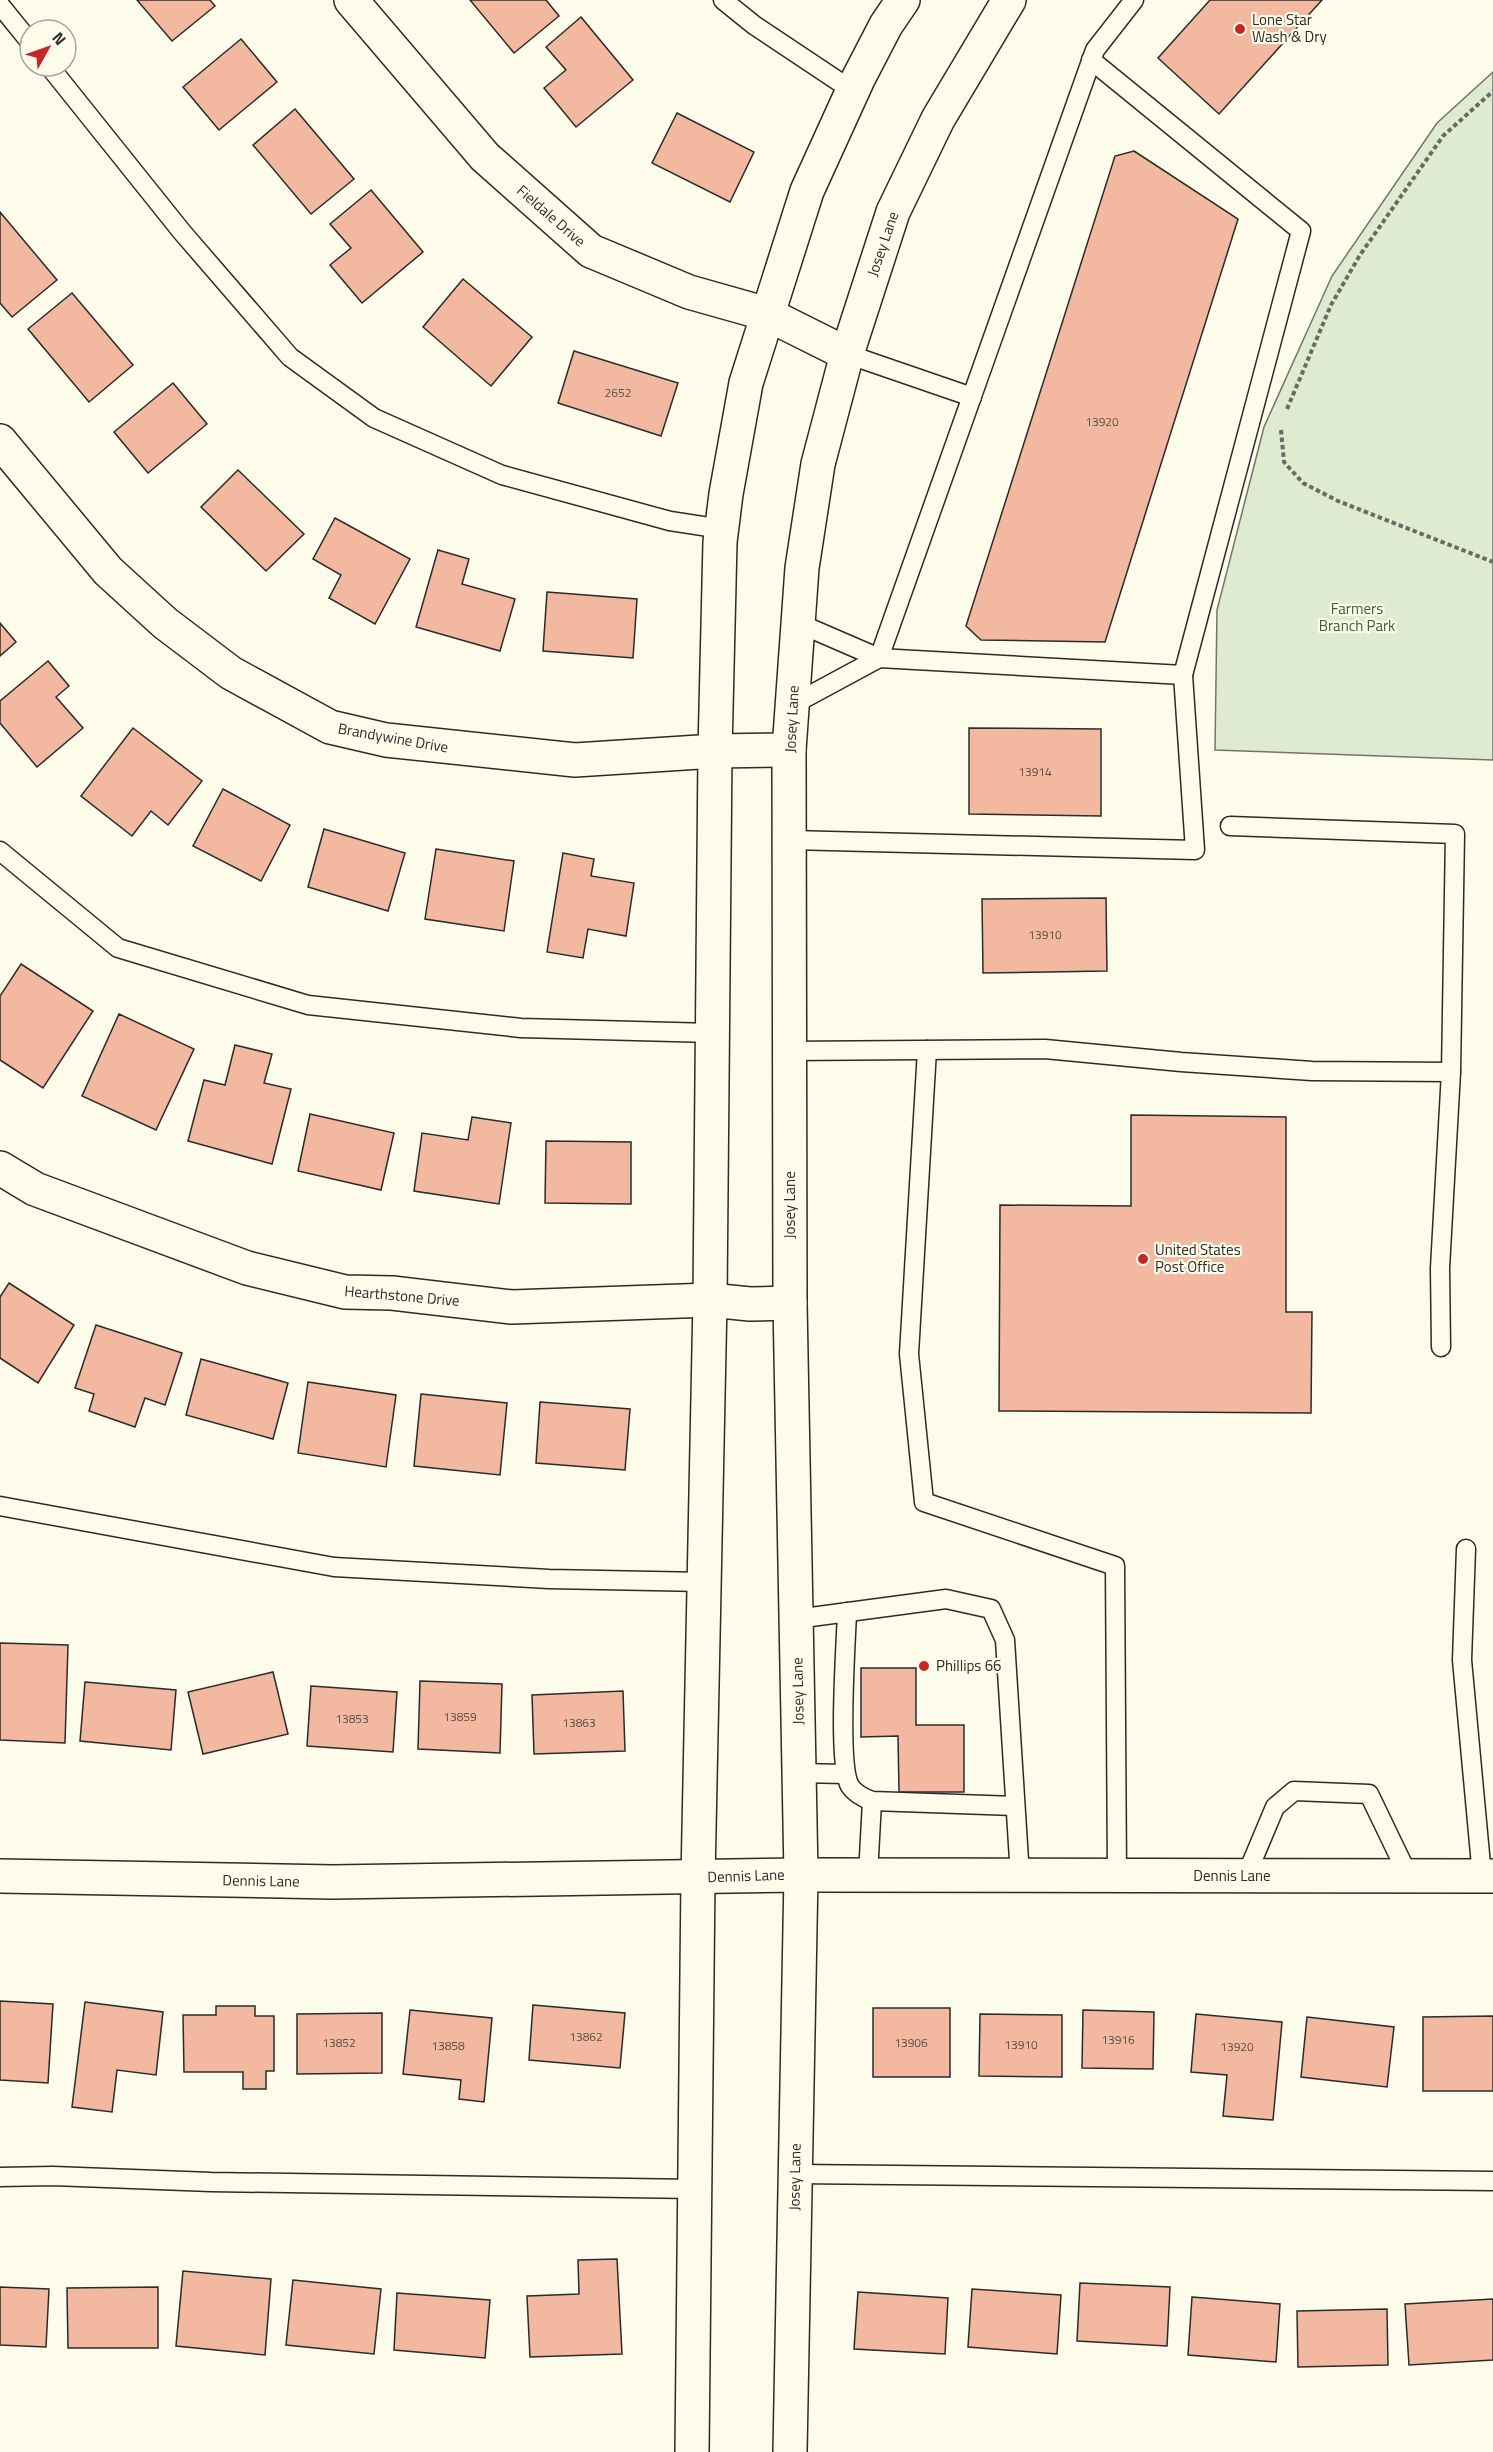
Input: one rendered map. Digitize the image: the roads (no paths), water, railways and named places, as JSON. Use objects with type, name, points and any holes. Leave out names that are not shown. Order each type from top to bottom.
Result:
[{"type":"main road","name":"Fieldale Drive","points":[[351,0],[485,157],[591,251],[688,292],[767,314],[847,354]]},
{"type":"main road","points":[[692,2452],[698,1878],[710,1300],[715,752],[722,529],[746,383],[807,191],[886,25],[903,0]]},
{"type":"main road","name":"Josey Lane","points":[[790,2452],[801,1875],[790,1303],[789,750],[802,568],[818,464],[847,354],[893,212],[938,119],[1009,0]]},
{"type":"main road","name":"Brandywine Drive","points":[[0,441],[108,571],[165,623],[231,674],[330,727],[397,741],[575,760],[789,750]]},
{"type":"main road","name":"Hearthstone Drive","points":[[0,1168],[35,1190],[248,1268],[345,1292],[392,1293],[512,1306],[710,1300],[750,1304],[790,1303]]},
{"type":"main road","name":"Dennis Lane","points":[[0,1876],[333,1882],[801,1875],[1487,1876]]},
{"type":"lane","points":[[723,0],[754,25],[853,91]]},
{"type":"lane","points":[[792,705],[879,658],[1091,60],[1095,50],[1134,0]]},
{"type":"lane","points":[[0,5],[18,27]]},
{"type":"lane","points":[[790,840],[1195,850],[1183,675],[1300,231],[1091,60]]},
{"type":"lane","points":[[59,78],[182,232],[290,357],[374,418],[502,475],[670,521],[722,529]]},
{"type":"lane","points":[[847,354],[972,398]]},
{"type":"lane","points":[[798,623],[879,658],[1183,675]]},
{"type":"lane","points":[[1230,826],[1455,834],[1451,1072],[1440,1268],[1441,1347]]},
{"type":"lane","points":[[0,851],[118,948],[308,1005],[521,1028],[712,1033]]},
{"type":"lane","points":[[790,1051],[1045,1048],[1180,1062],[1312,1071],[1451,1072]]},
{"type":"lane","points":[[927,1050],[909,1354],[924,1502],[1115,1566],[1117,1876]]},
{"type":"lane","points":[[0,1506],[334,1567],[549,1579],[704,1582]]},
{"type":"lane","points":[[1466,1549],[1462,1660],[1487,1876]]},
{"type":"lane","points":[[796,1619],[945,1599],[991,1609],[1005,1640],[1020,1876]]},
{"type":"lane","points":[[847,1612],[844,1702],[845,1774],[851,1788],[861,1796],[873,1801],[1016,1806]]},
{"type":"lane","points":[[799,1773],[845,1774]]},
{"type":"lane","points":[[1246,1876],[1275,1807],[1294,1791],[1369,1794],[1408,1875]]},
{"type":"lane","points":[[868,1875],[873,1801]]},
{"type":"lane","points":[[796,2174],[1493,2181]]},
{"type":"lane","points":[[0,2177],[53,2176],[212,2182],[695,2189]]},
{"type":"place","name":"Lone Star Wash & Dry","points":[[1240,29]]},
{"type":"place","name":"United States Post Office","points":[[1143,1259]]},
{"type":"place","name":"Phillips 66","points":[[924,1666]]},
{"type":"park label","name":"Farmers Branch Park","points":[[1357,618]]}]
